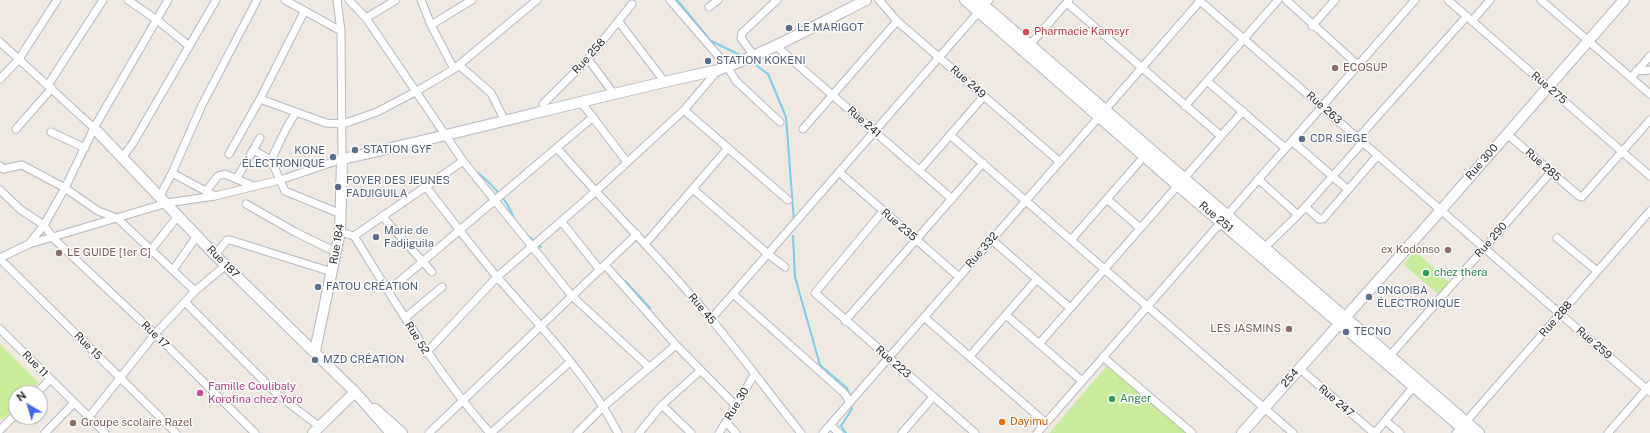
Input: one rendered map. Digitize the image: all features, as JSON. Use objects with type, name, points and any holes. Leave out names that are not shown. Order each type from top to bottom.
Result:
[{"type":"street","points":[[0,79],[19,59],[57,0]]},
{"type":"street","points":[[16,129],[50,86],[103,0]]},
{"type":"street","points":[[128,0],[157,20],[189,46]]},
{"type":"street","points":[[29,244],[44,225],[66,188],[94,128],[168,0]]},
{"type":"street","points":[[122,158],[133,143],[216,0]]},
{"type":"street","points":[[163,199],[172,173],[202,105],[257,0]]},
{"type":"street","points":[[285,0],[304,12],[341,31]]},
{"type":"street","points":[[337,0],[341,31],[343,124],[342,159]]},
{"type":"street","points":[[349,0],[366,18],[448,136],[463,161],[572,296],[649,367]]},
{"type":"street","points":[[366,18],[396,0]]},
{"type":"street","points":[[421,0],[431,26],[456,67],[491,93],[505,121]]},
{"type":"street","points":[[431,26],[472,0]]},
{"type":"street","points":[[260,99],[326,123],[343,124],[377,112],[417,91],[456,67],[537,0]]},
{"type":"street","points":[[670,0],[723,68],[780,122]]},
{"type":"street","points":[[709,7],[718,0]]},
{"type":"street","points":[[754,56],[744,45],[741,38],[742,34],[777,0]]},
{"type":"street","points":[[0,259],[29,244],[117,218],[163,199],[215,196],[280,180],[342,159],[448,136],[505,121],[544,107],[581,102],[723,68],[776,46],[866,0]]},
{"type":"street","name":"Rue 249","points":[[879,0],[897,21],[1060,162]]},
{"type":"street","name":"Rue 251","points":[[965,0],[983,4],[1027,48],[1148,152],[1184,177],[1224,218]]},
{"type":"street","name":"Rue 263","points":[[1200,0],[1484,248]]},
{"type":"street","name":"Rue 332","points":[[823,433],[849,401],[992,240],[1200,0]]},
{"type":"street","points":[[1185,106],[1278,0]]},
{"type":"street","points":[[1286,0],[1312,26],[1358,66]]},
{"type":"street","points":[[1312,26],[1335,0]]},
{"type":"street","points":[[1036,433],[1415,0]]},
{"type":"street","name":"Rue 275","points":[[1448,0],[1650,176]]},
{"type":"street","points":[[1262,250],[1306,207],[1332,177],[1360,140],[1469,19],[1490,0]]},
{"type":"street","name":"Rue 300","points":[[1343,320],[1624,0]]},
{"type":"street","points":[[1027,48],[1068,1],[1185,106],[1221,136]]},
{"type":"street","points":[[1544,1],[1650,94]]},
{"type":"street","name":"Rue 258","points":[[544,107],[588,59],[632,4]]},
{"type":"street","points":[[711,319],[939,58],[983,4]]},
{"type":"street","points":[[229,154],[260,99],[304,12]]},
{"type":"street","points":[[803,128],[897,21]]},
{"type":"street","points":[[619,22],[664,82]]},
{"type":"street","points":[[0,42],[50,86],[94,128]]},
{"type":"street","name":"Rue 241","points":[[776,46],[952,199]]},
{"type":"street","points":[[1631,78],[1650,56]]},
{"type":"street","points":[[588,59],[614,94]]},
{"type":"street","points":[[426,353],[497,277],[594,192],[684,110],[723,68]]},
{"type":"street","points":[[1636,71],[1650,70]]},
{"type":"street","points":[[1207,81],[1285,148]]},
{"type":"street","points":[[919,171],[984,96]]},
{"type":"street","points":[[581,102],[627,162]]},
{"type":"street","points":[[684,110],[788,200]]},
{"type":"street","points":[[1039,344],[1242,111]]},
{"type":"street","points":[[271,160],[296,112]]},
{"type":"street","points":[[388,291],[593,117]]},
{"type":"street","points":[[1622,152],[1650,120]]},
{"type":"street","name":"Rue 187","points":[[94,128],[215,255],[355,392],[391,433]]},
{"type":"street","points":[[51,132],[84,148]]},
{"type":"street","name":"Rue 285","points":[[1507,134],[1580,197],[1584,196],[1622,152]]},
{"type":"street","points":[[950,135],[1293,433]]},
{"type":"street","points":[[238,178],[260,138]]},
{"type":"street","points":[[1292,141],[1347,189]]},
{"type":"street","name":"Rue 45","points":[[557,148],[594,192],[637,234],[711,319],[754,376],[801,433]]},
{"type":"street","points":[[645,244],[728,148]]},
{"type":"street","points":[[253,150],[271,160],[285,191],[341,214]]},
{"type":"street","points":[[1071,240],[1148,152]]},
{"type":"street","name":"Rue 251","points":[[1148,152],[1177,184],[1224,218],[1262,250],[1417,384],[1463,428],[1479,433]]},
{"type":"street","points":[[1306,207],[1319,219],[1323,219],[1347,189],[1378,155]]},
{"type":"street","name":"Rue 184","points":[[314,351],[340,232],[342,159]]},
{"type":"street","points":[[340,232],[354,236],[463,161]]},
{"type":"street","points":[[845,321],[983,163]]},
{"type":"street","points":[[0,166],[3,169],[22,165],[66,188],[98,212],[117,218],[195,291]]},
{"type":"street","name":"Rue 235","points":[[839,172],[959,277]]},
{"type":"street","name":"Rue 290","points":[[1387,359],[1551,172]]},
{"type":"street","points":[[172,173],[215,196]]},
{"type":"street","points":[[206,191],[221,174],[238,178],[253,186]]},
{"type":"street","points":[[1258,179],[1298,215]]},
{"type":"street","points":[[426,187],[497,277],[542,325],[604,406],[618,433]]},
{"type":"street","points":[[693,189],[785,267]]},
{"type":"street","points":[[0,190],[21,210],[44,225]]},
{"type":"street","points":[[1107,199],[1140,228]]},
{"type":"street","points":[[246,204],[295,232],[336,252]]},
{"type":"street","name":"Rue 223","points":[[884,211],[815,290],[816,295],[974,433]]},
{"type":"street","name":"Rue 288","points":[[1463,428],[1650,211]]},
{"type":"street","points":[[151,250],[178,216]]},
{"type":"street","points":[[382,216],[432,272]]},
{"type":"street","points":[[561,221],[602,268],[736,406]]},
{"type":"street","name":"Rue 17","points":[[44,225],[53,238],[155,334],[255,433]]},
{"type":"street","points":[[429,433],[637,234]]},
{"type":"street","points":[[172,270],[197,236]]},
{"type":"street","name":"Rue 52","points":[[354,236],[426,353],[462,401],[491,433]]},
{"type":"street","points":[[1557,238],[1598,272]]},
{"type":"street","points":[[215,255],[227,240],[230,240],[332,272]]},
{"type":"street","points":[[992,240],[1070,308]]},
{"type":"street","name":"Rue 259","points":[[1484,248],[1649,388]]},
{"type":"street","name":"Rue 15","points":[[0,259],[176,433]]},
{"type":"street","points":[[89,417],[155,334],[195,291],[226,265]]},
{"type":"street","points":[[970,356],[1037,279]]},
{"type":"street","points":[[405,318],[442,287]]},
{"type":"street","points":[[733,294],[844,394],[849,401]]},
{"type":"street","points":[[185,302],[278,395],[316,430],[355,392]]},
{"type":"street","points":[[1006,315],[1082,381]]},
{"type":"street","points":[[924,317],[1046,422]]},
{"type":"street","name":"254","points":[[1242,433],[1343,320]]},
{"type":"street","name":"Rue 11","points":[[0,329],[104,433]]},
{"type":"street","points":[[577,433],[604,406],[676,345]]},
{"type":"street","points":[[1103,357],[1192,433]]},
{"type":"street","points":[[491,433],[570,362]]},
{"type":"street","name":"Rue 247","points":[[1299,368],[1374,433]]},
{"type":"street","points":[[638,433],[662,405],[700,370]]},
{"type":"street","name":"Rue 30","points":[[719,433],[754,376]]},
{"type":"street","points":[[44,385],[50,379]]},
{"type":"street","points":[[1374,433],[1417,384]]},
{"type":"street","points":[[1608,433],[1649,388]]},
{"type":"street","name":"Rue 187","points":[[355,392],[402,433]]},
{"type":"street","points":[[902,433],[933,397]]},
{"type":"street","points":[[45,433],[74,403]]},
{"type":"street","points":[[662,405],[691,433]]},
{"type":"street","points":[[1386,420],[1400,433]]},
{"type":"street","points":[[0,430],[8,422]]},
{"type":"street","points":[[726,422],[736,433]]},
{"type":"street","points":[[830,425],[839,433]]},
{"type":"green space","name":"chez thera","points":[[1415,251],[1449,282],[1438,294],[1403,264]]},
{"type":"green space","points":[[0,344],[39,383],[37,385],[8,385],[8,414],[2,420],[0,418]]},
{"type":"green space","name":"Anger","points":[[1107,366],[1186,433],[1049,433]]},
{"type":"waterway","points":[[677,0],[711,41],[742,56]]},
{"type":"waterway","points":[[750,61],[768,74],[786,117],[794,221]]},
{"type":"waterway","points":[[474,170],[503,198],[514,219]]},
{"type":"waterway","points":[[525,233],[541,247]]},
{"type":"waterway","points":[[793,236],[795,277],[820,365],[847,388],[850,396]]},
{"type":"waterway","points":[[625,281],[650,308]]},
{"type":"waterway","points":[[846,433],[841,426],[852,409],[851,406]]},
{"type":"place","name":"LE MARIGOT","points":[[789,28]]},
{"type":"place","name":"Pharmacie Kamsyr","points":[[1026,32]]},
{"type":"place","name":"STATION KOKENI","points":[[708,61]]},
{"type":"place","name":"ECOSUP","points":[[1335,68]]},
{"type":"place","name":"CDR SIEGE","points":[[1302,139]]},
{"type":"place","name":"STATION GYF","points":[[355,150]]},
{"type":"place","name":"KONE ÉLECTRONIQUE","points":[[333,157]]},
{"type":"place","name":"FOYER DES JEUNES FADJIGUILA","points":[[338,187]]},
{"type":"place","name":"Marie de Fadjiguila","points":[[376,237]]},
{"type":"place","name":"ex Kodonso","points":[[1448,250]]},
{"type":"place","name":"LE GUIDE [1er C]","points":[[59,253]]},
{"type":"place","name":"chez thera","points":[[1426,273]]},
{"type":"place","name":"FATOU CRÉATION","points":[[318,287]]},
{"type":"place","name":"ONGOIBA ÉLECTRONIQUE","points":[[1369,297]]},
{"type":"place","name":"LES JASMINS","points":[[1289,329]]},
{"type":"place","name":"TECNO","points":[[1346,332]]},
{"type":"place","name":"MZD CRÉATION","points":[[315,360]]},
{"type":"place","name":"Famille Coulibaly Korofina chez Yoro","points":[[200,393]]},
{"type":"place","name":"Anger","points":[[1112,399]]},
{"type":"place","name":"Dayimu","points":[[1002,422]]},
{"type":"place","name":"Groupe scolaire Razel","points":[[73,423]]}]
